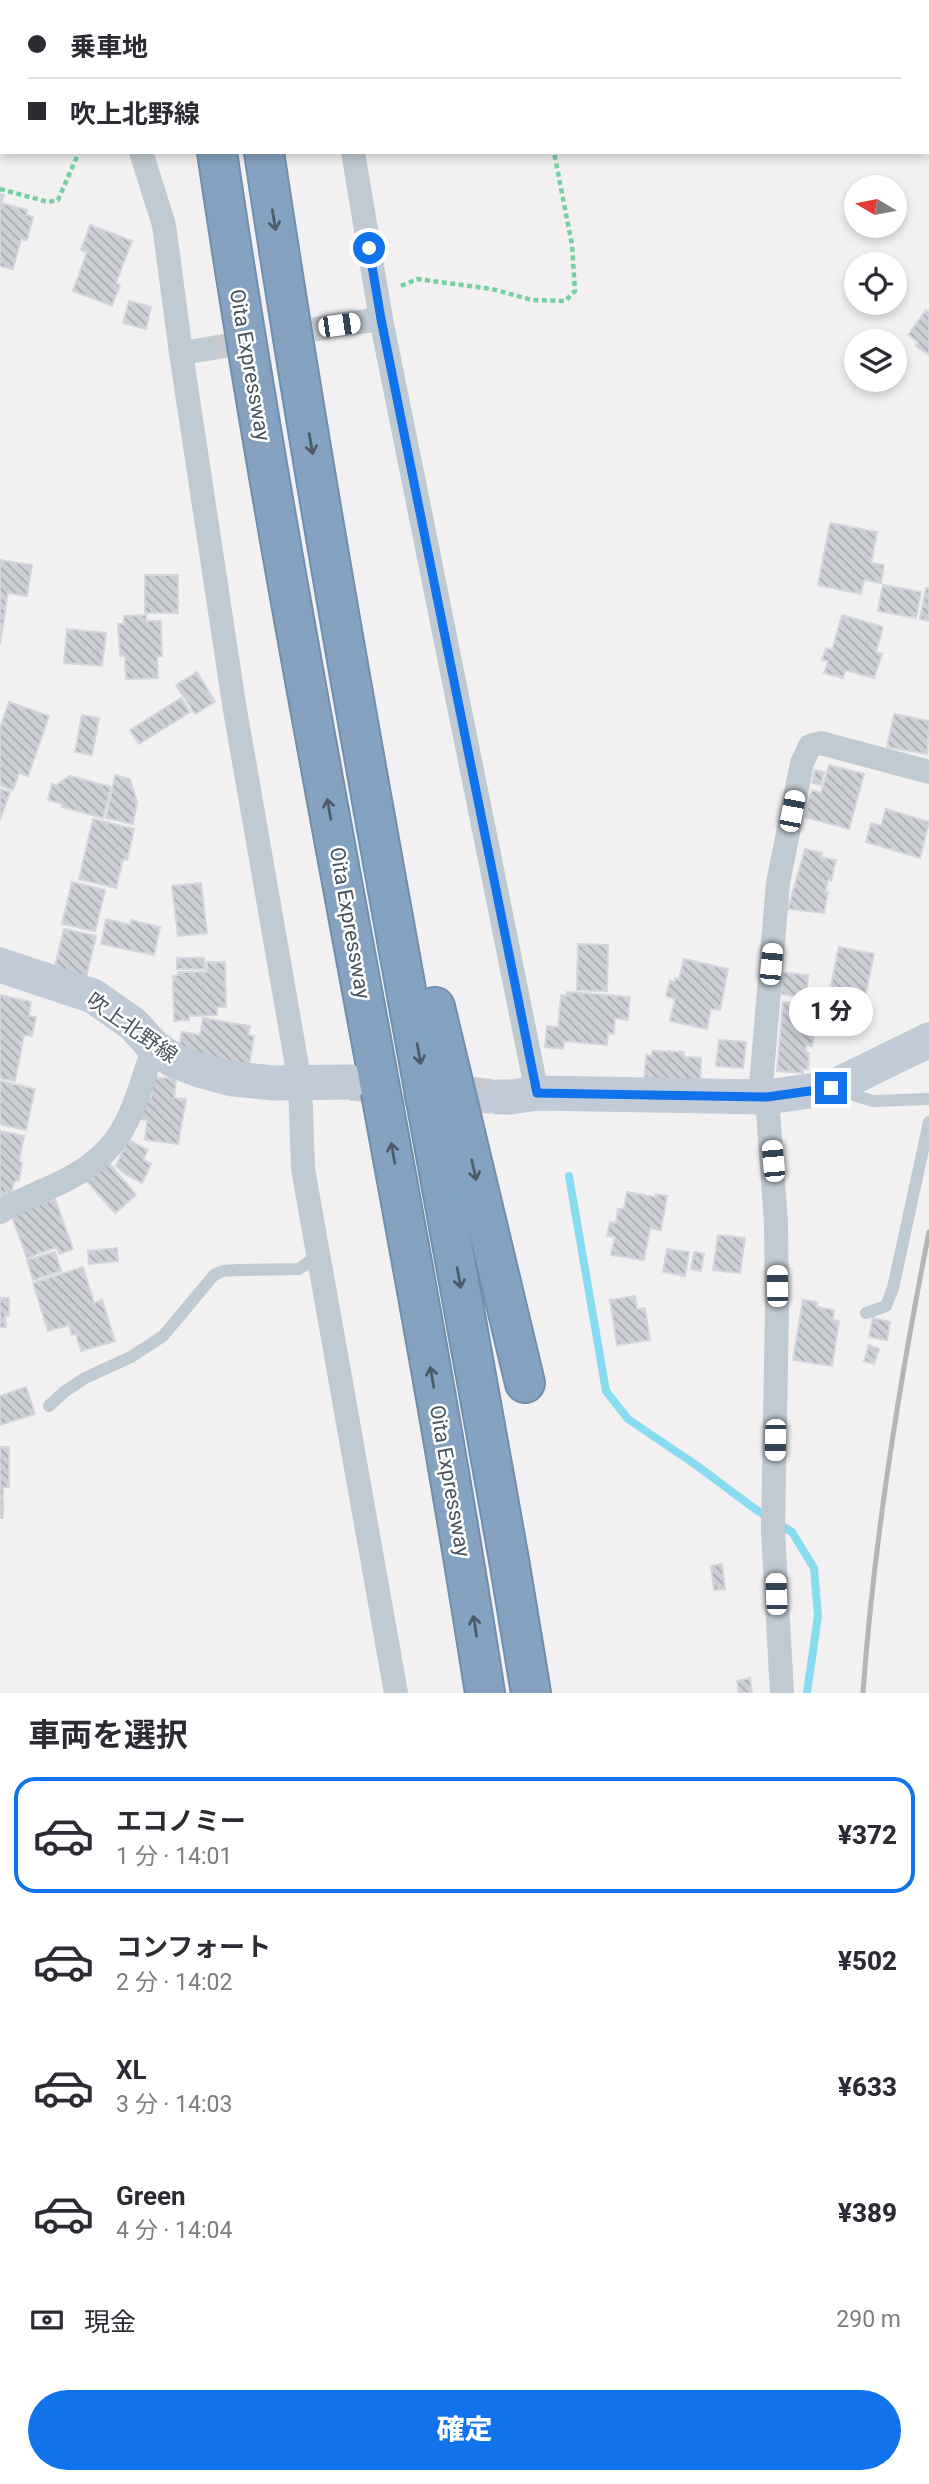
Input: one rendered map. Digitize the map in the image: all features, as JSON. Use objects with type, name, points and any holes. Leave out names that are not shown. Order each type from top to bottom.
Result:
[{"type":"highway","name":"Oita Expressway","points":[[217,154],[240,312],[402,1209],[485,1693]]},
{"type":"highway","points":[[264,154],[342,628],[456,1256],[531,1693]]},
{"type":"highway","points":[[342,628],[525,1383]]},
{"type":"main road","name":"吹上北野線","points":[[0,965],[93,996],[133,1024],[154,1047],[173,1060],[233,1079],[300,1083],[349,1082]]},
{"type":"main road","points":[[498,1097],[537,1093],[763,1097],[831,1088],[929,1040]]},
{"type":"street","points":[[142,154],[164,225],[234,705],[300,1083],[303,1169],[396,1693]]},
{"type":"street","points":[[353,154],[379,307],[537,1093]]},
{"type":"street","points":[[339,325],[379,307]]},
{"type":"street","points":[[181,353],[207,349]]},
{"type":"street","points":[[782,1693],[773,1531],[776,1223],[763,1097],[778,883],[802,763],[810,747],[821,743],[929,772]]},
{"type":"street","points":[[0,1212],[74,1176],[102,1156],[119,1138],[154,1047]]},
{"type":"lane","points":[[831,1088],[873,1101],[929,1099]]},
{"type":"lane","points":[[866,1313],[886,1306],[893,1288],[929,1122]]},
{"type":"lane","points":[[49,1406],[85,1378],[131,1357],[163,1336],[214,1275],[223,1271],[299,1269],[318,1255]]},
{"type":"path","points":[[0,189],[48,202],[58,200],[78,154]]},
{"type":"path","points":[[379,307],[417,279],[492,289],[532,300],[565,301],[575,290],[575,268],[554,154]]},
{"type":"building","points":[[0,194],[4,195],[1,203],[27,210],[26,215],[33,217],[27,240],[21,239],[13,269],[0,266]]},
{"type":"building","points":[[90,225],[132,241],[116,283],[120,285],[112,306],[73,291],[87,252],[81,250]]},
{"type":"building","points":[[129,301],[151,307],[146,329],[123,323]]},
{"type":"building","points":[[926,310],[929,312],[929,355],[916,346],[918,342],[908,335]]},
{"type":"building","points":[[830,523],[877,532],[871,563],[884,565],[881,583],[864,580],[861,594],[818,585]]},
{"type":"building","points":[[0,560],[32,565],[27,596],[8,593],[0,644]]},
{"type":"building","points":[[145,575],[178,575],[178,613],[145,613]]},
{"type":"building","points":[[883,585],[921,592],[916,618],[878,611]]},
{"type":"building","points":[[926,588],[929,588],[929,621],[920,619]]},
{"type":"building","points":[[146,615],[146,621],[161,621],[162,656],[157,657],[158,678],[126,679],[125,656],[120,656],[118,624],[124,624],[124,616]]},
{"type":"building","points":[[842,615],[883,627],[876,652],[882,654],[874,678],[845,670],[843,678],[824,673],[828,661],[822,660],[826,648],[832,650]]},
{"type":"building","points":[[67,629],[106,633],[102,666],[64,663]]},
{"type":"building","points":[[197,672],[215,702],[195,714],[176,685]]},
{"type":"building","points":[[181,698],[190,712],[139,744],[130,730]]},
{"type":"building","points":[[9,702],[49,716],[28,776],[19,773],[13,790],[0,785],[0,728]]},
{"type":"building","points":[[894,714],[929,721],[927,754],[887,747]]},
{"type":"building","points":[[82,715],[99,718],[92,755],[75,752]]},
{"type":"building","points":[[829,765],[864,774],[849,829],[805,817],[812,790],[821,793]]},
{"type":"building","points":[[815,770],[824,772],[821,785],[812,783]]},
{"type":"building","points":[[115,775],[130,779],[137,802],[133,824],[106,818]]},
{"type":"building","points":[[70,776],[111,787],[103,818],[62,807],[63,804],[48,800],[52,784],[56,785]]},
{"type":"building","points":[[0,789],[10,792],[0,820]]},
{"type":"building","points":[[886,809],[929,822],[920,858],[866,842],[871,823],[881,826]]},
{"type":"building","points":[[93,819],[134,829],[127,860],[123,859],[116,888],[79,879]]},
{"type":"building","points":[[805,849],[822,853],[821,857],[836,860],[825,892],[828,892],[824,913],[788,909]]},
{"type":"building","points":[[72,882],[105,890],[95,931],[62,924]]},
{"type":"building","points":[[201,883],[207,933],[178,936],[172,886]]},
{"type":"building","points":[[106,919],[130,925],[131,920],[160,927],[154,955],[101,944]]},
{"type":"building","points":[[64,929],[96,936],[86,978],[54,970]]},
{"type":"building","points":[[578,944],[608,945],[607,991],[577,990]]},
{"type":"building","points":[[839,947],[874,954],[863,1007],[828,999]]},
{"type":"building","points":[[177,958],[204,958],[205,969],[177,969]]},
{"type":"building","points":[[684,959],[728,969],[720,1010],[711,1009],[707,1029],[670,1021],[675,999],[666,996],[670,981],[679,979]]},
{"type":"building","points":[[207,962],[225,962],[226,1007],[217,1007],[217,1015],[189,1016],[189,1020],[174,1021],[173,976],[178,975],[178,972],[207,972]]},
{"type":"building","points":[[783,973],[808,975],[806,997],[781,994]]},
{"type":"building","points":[[567,992],[630,997],[628,1020],[615,1018],[614,1034],[608,1033],[607,1045],[564,1041],[563,1049],[545,1047],[547,1026],[558,1027],[561,995],[567,996]]},
{"type":"building","points":[[0,995],[31,1002],[29,1016],[36,1017],[32,1036],[24,1035],[15,1081],[0,1078]]},
{"type":"building","points":[[783,1002],[809,1005],[807,1026],[815,1026],[812,1046],[806,1045],[806,1053],[809,1053],[808,1069],[803,1069],[803,1073],[777,1071]]},
{"type":"building","points":[[203,1018],[250,1026],[248,1035],[254,1036],[248,1071],[179,1048],[182,1032],[200,1035]]},
{"type":"building","points":[[719,1040],[746,1042],[743,1068],[716,1066]]},
{"type":"building","points":[[652,1051],[684,1052],[684,1057],[701,1058],[700,1087],[644,1085],[646,1055],[652,1056]]},
{"type":"building","points":[[153,1077],[176,1079],[174,1098],[186,1099],[178,1144],[145,1140],[147,1120],[140,1119],[144,1096],[151,1097]]},
{"type":"building","points":[[0,1081],[35,1089],[26,1130],[0,1124]]},
{"type":"building","points":[[0,1131],[24,1136],[19,1161],[22,1163],[19,1180],[14,1182],[11,1194],[6,1192],[5,1198],[0,1196]]},
{"type":"building","points":[[128,1140],[148,1150],[143,1160],[151,1164],[142,1183],[116,1166]]},
{"type":"building","points":[[108,1162],[136,1195],[115,1213],[87,1181]]},
{"type":"building","points":[[627,1192],[667,1196],[661,1230],[650,1228],[644,1260],[611,1255],[615,1237],[607,1236],[610,1222],[616,1223],[618,1209],[624,1209]]},
{"type":"building","points":[[55,1199],[73,1249],[59,1254],[57,1247],[27,1258],[11,1214]]},
{"type":"building","points":[[718,1235],[745,1238],[740,1273],[713,1270]]},
{"type":"building","points":[[117,1248],[118,1261],[89,1264],[88,1251]]},
{"type":"building","points":[[667,1249],[689,1252],[685,1276],[663,1272]]},
{"type":"building","points":[[55,1252],[61,1271],[33,1280],[27,1260]]},
{"type":"building","points":[[694,1252],[704,1254],[701,1271],[691,1269]]},
{"type":"building","points":[[83,1267],[94,1303],[102,1300],[115,1341],[81,1351],[76,1334],[72,1335],[69,1325],[48,1331],[33,1283]]},
{"type":"building","points":[[635,1296],[637,1309],[645,1308],[650,1340],[617,1345],[610,1300]]},
{"type":"building","points":[[0,1298],[9,1298],[9,1316],[5,1316],[6,1327],[0,1327]]},
{"type":"building","points":[[803,1300],[817,1302],[817,1307],[834,1310],[833,1320],[839,1321],[832,1366],[793,1360]]},
{"type":"building","points":[[873,1318],[890,1322],[887,1340],[869,1337]]},
{"type":"building","points":[[869,1345],[879,1349],[874,1364],[864,1361]]},
{"type":"building","points":[[26,1387],[35,1414],[0,1425],[0,1396]]},
{"type":"building","points":[[0,1447],[9,1447],[9,1487],[3,1487],[3,1518],[0,1518]]},
{"type":"building","points":[[722,1564],[725,1589],[714,1590],[711,1566]]},
{"type":"building","points":[[750,1678],[752,1693],[739,1693],[737,1681]]},
{"type":"waterway","points":[[569,1176],[606,1391],[628,1419],[792,1532],[814,1568],[818,1616],[807,1693]]},
{"type":"tunnel","points":[[207,349],[339,325]]},
{"type":"tunnel","points":[[351,1083],[498,1097]]},
{"type":"railway","points":[[863,1693],[889,1461],[929,1232]]},
{"type":"route","points":[[369,248],[537,1093],[767,1097],[831,1088]]}]
